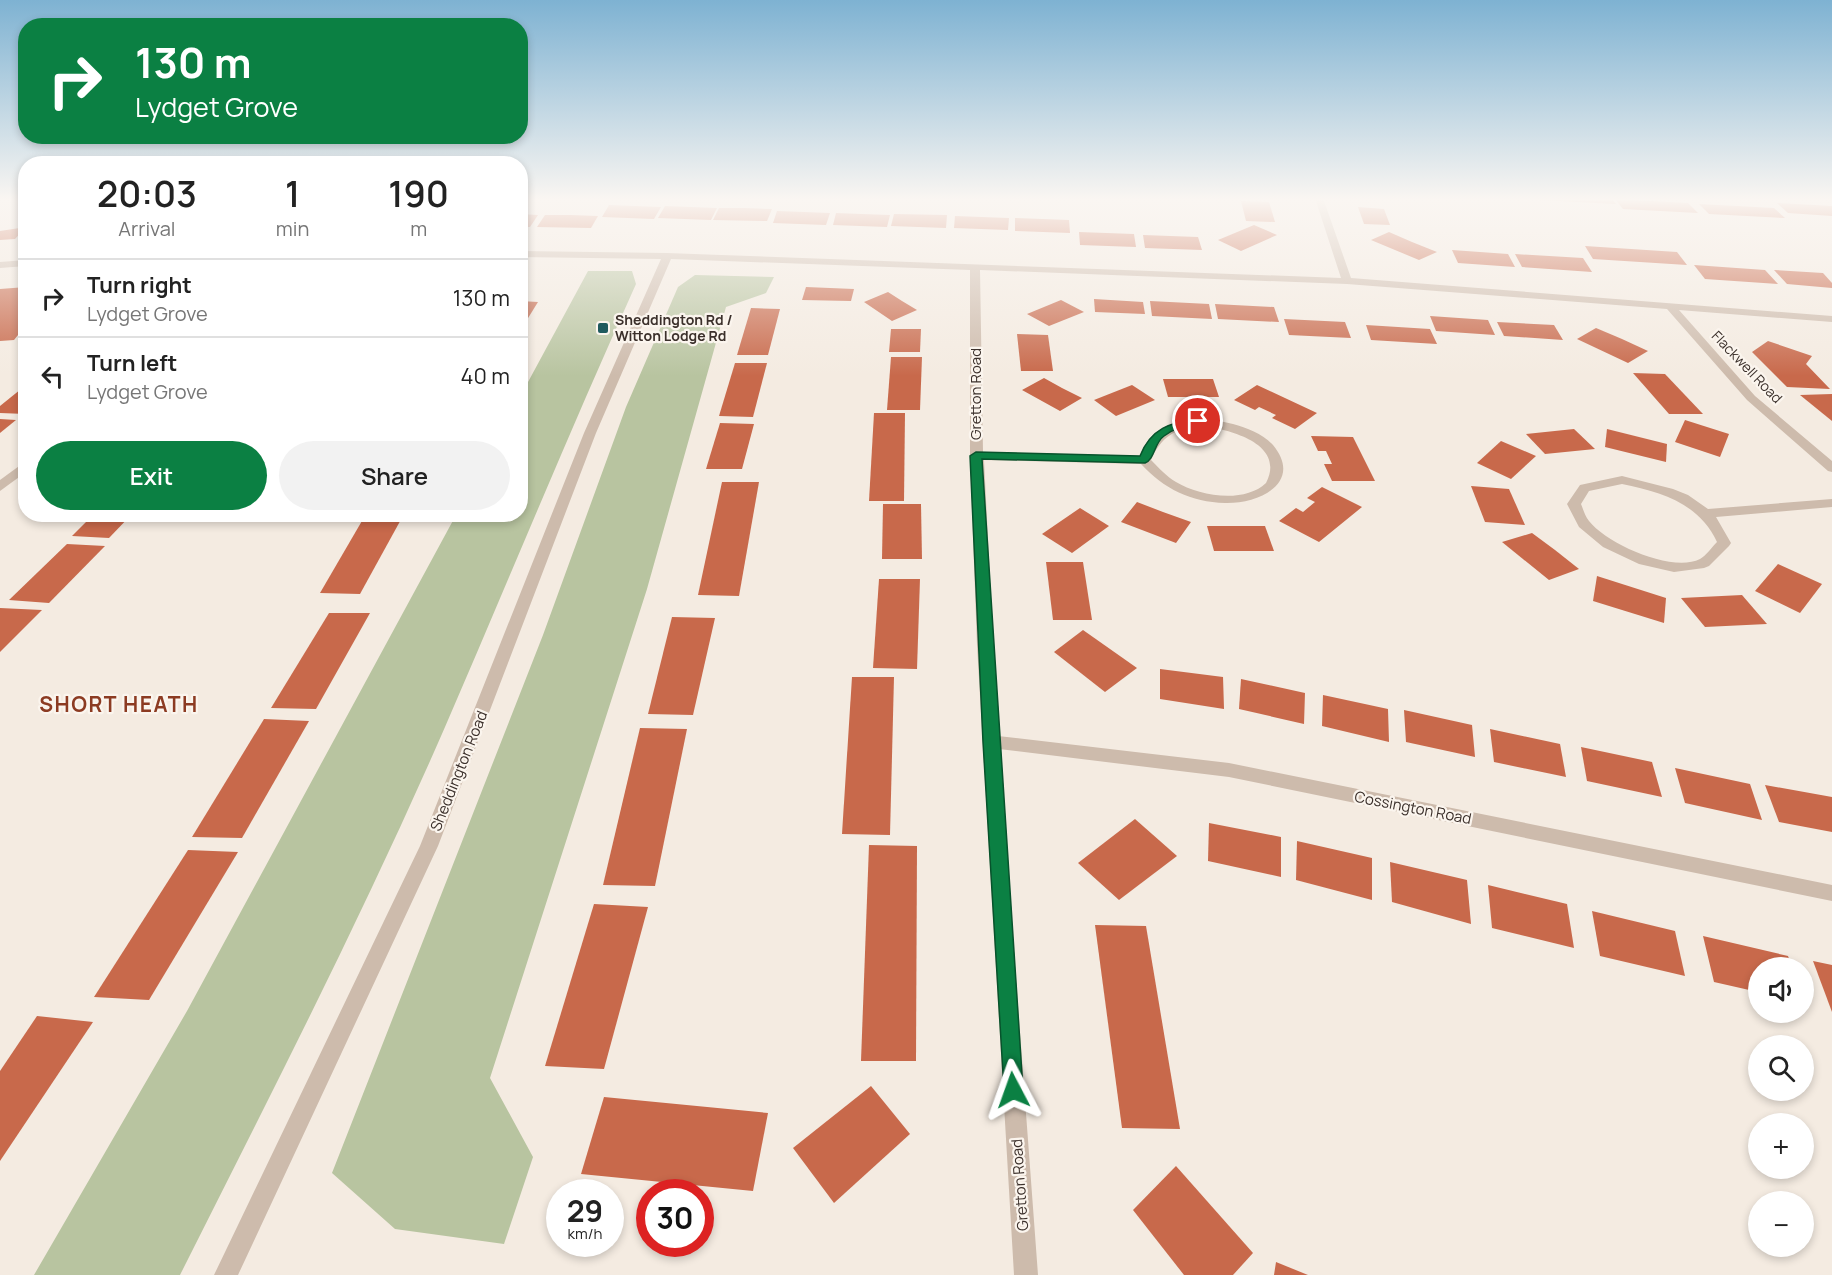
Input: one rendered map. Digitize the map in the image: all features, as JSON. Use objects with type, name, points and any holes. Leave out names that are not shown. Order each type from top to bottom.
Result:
[{"type":"street","name":"Sheddington Road","points":[[226,1275],[429,846],[590,433],[666,258]]},
{"type":"street","points":[[709,258],[1347,282],[1832,319]]},
{"type":"street","points":[[1339,258],[1347,282]]},
{"type":"street","points":[[0,265],[18,264]]},
{"type":"street","name":"Gretton Road","points":[[975,267],[976,456],[991,742],[1026,1275]]},
{"type":"street","name":"Flackwell Road","points":[[1670,306],[1751,398],[1832,468]]},
{"type":"street","points":[[976,456],[1145,460],[1158,476],[1180,489],[1219,499],[1247,497],[1267,490],[1276,477],[1276,459],[1265,444],[1248,433],[1229,426],[1198,421],[1174,425],[1159,434],[1150,444],[1145,460]]},
{"type":"street","points":[[0,487],[18,472]]},
{"type":"street","points":[[1708,513],[1719,528],[1724,543],[1719,555],[1700,564],[1677,566],[1628,555],[1604,543],[1578,519],[1573,505],[1574,497],[1583,488],[1600,481],[1622,480],[1656,487],[1681,496],[1708,513],[1832,503]]},
{"type":"street","name":"Cossington Road","points":[[991,742],[1229,770],[1832,893]]},
{"type":"green space","points":[[588,271],[632,271],[636,284],[414,797],[316,1003],[180,1275],[34,1275],[187,1011],[452,522],[528,522],[528,382]]},
{"type":"green space","points":[[695,275],[774,277],[766,293],[726,307],[647,589],[490,1078],[533,1157],[504,1244],[395,1229],[332,1173],[543,635],[626,407],[678,287]]},
{"type":"building","points":[[1455,258],[1510,258],[1515,267],[1458,263]]},
{"type":"building","points":[[1517,258],[1583,258],[1592,272],[1522,267]]},
{"type":"building","points":[[1681,258],[1687,265],[1593,259]]},
{"type":"building","points":[[1694,265],[1765,270],[1778,284],[1705,279]]},
{"type":"building","points":[[1774,270],[1823,273],[1832,283],[1832,288],[1787,284]]},
{"type":"building","points":[[806,287],[854,289],[851,301],[802,300]]},
{"type":"building","points":[[18,288],[18,335],[14,340],[0,341],[0,289]]},
{"type":"building","points":[[888,292],[917,310],[892,321],[864,302]]},
{"type":"building","points":[[1094,299],[1143,302],[1145,314],[1095,312]]},
{"type":"building","points":[[1061,300],[1084,312],[1049,326],[1027,314]]},
{"type":"building","points":[[528,301],[538,302],[528,318]]},
{"type":"building","points":[[1150,301],[1209,304],[1212,319],[1152,316]]},
{"type":"building","points":[[1215,304],[1274,307],[1279,322],[1218,319]]},
{"type":"building","points":[[751,308],[780,309],[768,355],[737,355]]},
{"type":"building","points":[[1430,316],[1488,320],[1495,335],[1436,331]]},
{"type":"building","points":[[1284,319],[1345,322],[1351,338],[1289,335]]},
{"type":"building","points":[[1497,322],[1554,325],[1563,340],[1504,336]]},
{"type":"building","points":[[1366,325],[1430,329],[1437,344],[1371,340]]},
{"type":"building","points":[[1596,328],[1648,351],[1628,363],[1577,339]]},
{"type":"building","points":[[891,329],[921,329],[920,352],[889,352]]},
{"type":"building","points":[[1017,334],[1048,335],[1053,371],[1021,371]]},
{"type":"building","points":[[1768,341],[1812,356],[1806,364],[1830,389],[1787,387],[1752,352]]},
{"type":"building","points":[[891,357],[922,357],[920,410],[887,410]]},
{"type":"building","points":[[735,363],[767,363],[753,417],[719,416]]},
{"type":"building","points":[[1633,373],[1665,374],[1703,414],[1669,414]]},
{"type":"building","points":[[1044,378],[1082,398],[1060,411],[1022,390]]},
{"type":"building","points":[[1163,379],[1213,379],[1219,397],[1168,397]]},
{"type":"building","points":[[1132,385],[1155,400],[1116,416],[1094,400]]},
{"type":"building","points":[[1257,385],[1317,413],[1295,429],[1272,418],[1276,415],[1259,407],[1255,410],[1234,400]]},
{"type":"building","points":[[18,391],[18,414],[0,413],[0,406]]},
{"type":"building","points":[[1832,394],[1832,421],[1800,395]]},
{"type":"building","points":[[874,413],[905,413],[904,501],[869,501]]},
{"type":"building","points":[[0,419],[16,420],[0,433]]},
{"type":"building","points":[[1685,420],[1729,434],[1720,457],[1675,442]]},
{"type":"building","points":[[720,423],[754,424],[742,469],[706,469]]},
{"type":"building","points":[[1574,429],[1595,449],[1545,454],[1526,434]]},
{"type":"building","points":[[1607,429],[1667,444],[1666,462],[1605,447]]},
{"type":"building","points":[[1311,436],[1353,437],[1375,481],[1332,481],[1324,464],[1332,464],[1326,451],[1318,451]]},
{"type":"building","points":[[1501,441],[1536,456],[1511,479],[1477,463]]},
{"type":"building","points":[[722,482],[759,482],[739,596],[698,595]]},
{"type":"building","points":[[1471,486],[1509,489],[1525,525],[1485,522]]},
{"type":"building","points":[[1322,487],[1362,507],[1319,542],[1279,521],[1296,508],[1303,512],[1315,502],[1307,498]]},
{"type":"building","points":[[1137,502],[1191,522],[1176,543],[1121,522]]},
{"type":"building","points":[[883,504],[921,504],[922,559],[882,559]]},
{"type":"building","points":[[1080,508],[1109,526],[1072,553],[1042,534]]},
{"type":"building","points":[[86,522],[124,522],[109,538],[72,536]]},
{"type":"building","points":[[361,522],[400,522],[360,594],[320,593]]},
{"type":"building","points":[[1207,526],[1265,526],[1274,551],[1214,551]]},
{"type":"building","points":[[1532,533],[1579,569],[1549,580],[1502,542]]},
{"type":"building","points":[[67,544],[105,546],[49,603],[9,600]]},
{"type":"building","points":[[1046,562],[1083,562],[1092,620],[1053,620]]},
{"type":"building","points":[[1778,564],[1822,584],[1800,613],[1755,591]]},
{"type":"building","points":[[1597,576],[1666,598],[1664,623],[1593,601]]},
{"type":"building","points":[[879,579],[920,579],[917,669],[873,668]]},
{"type":"building","points":[[1742,595],[1767,624],[1705,627],[1681,598]]},
{"type":"building","points":[[0,608],[42,610],[0,652]]},
{"type":"building","points":[[329,613],[370,613],[316,709],[271,708]]},
{"type":"building","points":[[672,617],[715,618],[693,715],[648,714]]},
{"type":"building","points":[[1083,630],[1137,668],[1105,692],[1054,652]]},
{"type":"building","points":[[1160,669],[1223,677],[1224,709],[1160,699]]},
{"type":"building","points":[[852,677],[894,677],[890,835],[842,834]]},
{"type":"building","points":[[1241,679],[1305,693],[1304,724],[1239,709]]},
{"type":"building","points":[[1323,695],[1388,709],[1389,742],[1322,726]]},
{"type":"building","points":[[1404,710],[1472,725],[1475,757],[1406,742]]},
{"type":"building","points":[[264,719],[309,721],[242,838],[192,837]]},
{"type":"building","points":[[640,728],[687,729],[655,886],[603,885]]},
{"type":"building","points":[[1490,729],[1560,744],[1566,777],[1494,762]]},
{"type":"building","points":[[1581,747],[1652,762],[1662,797],[1587,781]]},
{"type":"building","points":[[1675,768],[1750,784],[1762,820],[1685,803]]},
{"type":"building","points":[[1765,785],[1832,797],[1832,832],[1779,822]]},
{"type":"building","points":[[1135,819],[1177,856],[1119,900],[1078,863]]},
{"type":"building","points":[[1209,823],[1281,837],[1281,877],[1208,861]]},
{"type":"building","points":[[1297,841],[1372,858],[1372,900],[1296,880]]},
{"type":"building","points":[[869,845],[917,846],[916,1061],[861,1061]]},
{"type":"building","points":[[188,850],[238,852],[149,1000],[94,997]]},
{"type":"building","points":[[1390,862],[1467,880],[1471,924],[1392,902]]},
{"type":"building","points":[[1488,885],[1567,904],[1574,948],[1492,928]]},
{"type":"building","points":[[594,904],[648,907],[604,1069],[545,1066]]},
{"type":"building","points":[[1592,911],[1675,931],[1685,976],[1600,956]]},
{"type":"building","points":[[1095,925],[1146,926],[1180,1129],[1122,1128]]},
{"type":"building","points":[[1703,936],[1788,956],[1748,957],[1748,990],[1714,982]]},
{"type":"building","points":[[1814,961],[1832,965],[1832,1012],[1814,964]]},
{"type":"building","points":[[37,1016],[93,1022],[0,1161],[0,1071]]},
{"type":"building","points":[[871,1086],[910,1134],[834,1203],[793,1148]]},
{"type":"building","points":[[604,1097],[768,1113],[753,1191],[714,1187],[714,1179],[636,1179],[581,1174]]},
{"type":"building","points":[[1176,1166],[1253,1253],[1233,1275],[1184,1275],[1133,1210]]},
{"type":"building","points":[[1276,1262],[1308,1275],[1274,1275]]},
{"type":"place","name":"Sheddington Rd / Witton Lodge Rd","points":[[603,328]]},
{"type":"district","name":"SHORT HEATH","points":[[119,705]]},
{"type":"route","points":[[1013,1090],[976,456],[1145,460],[1150,444],[1159,434],[1174,425],[1198,421]]}]
